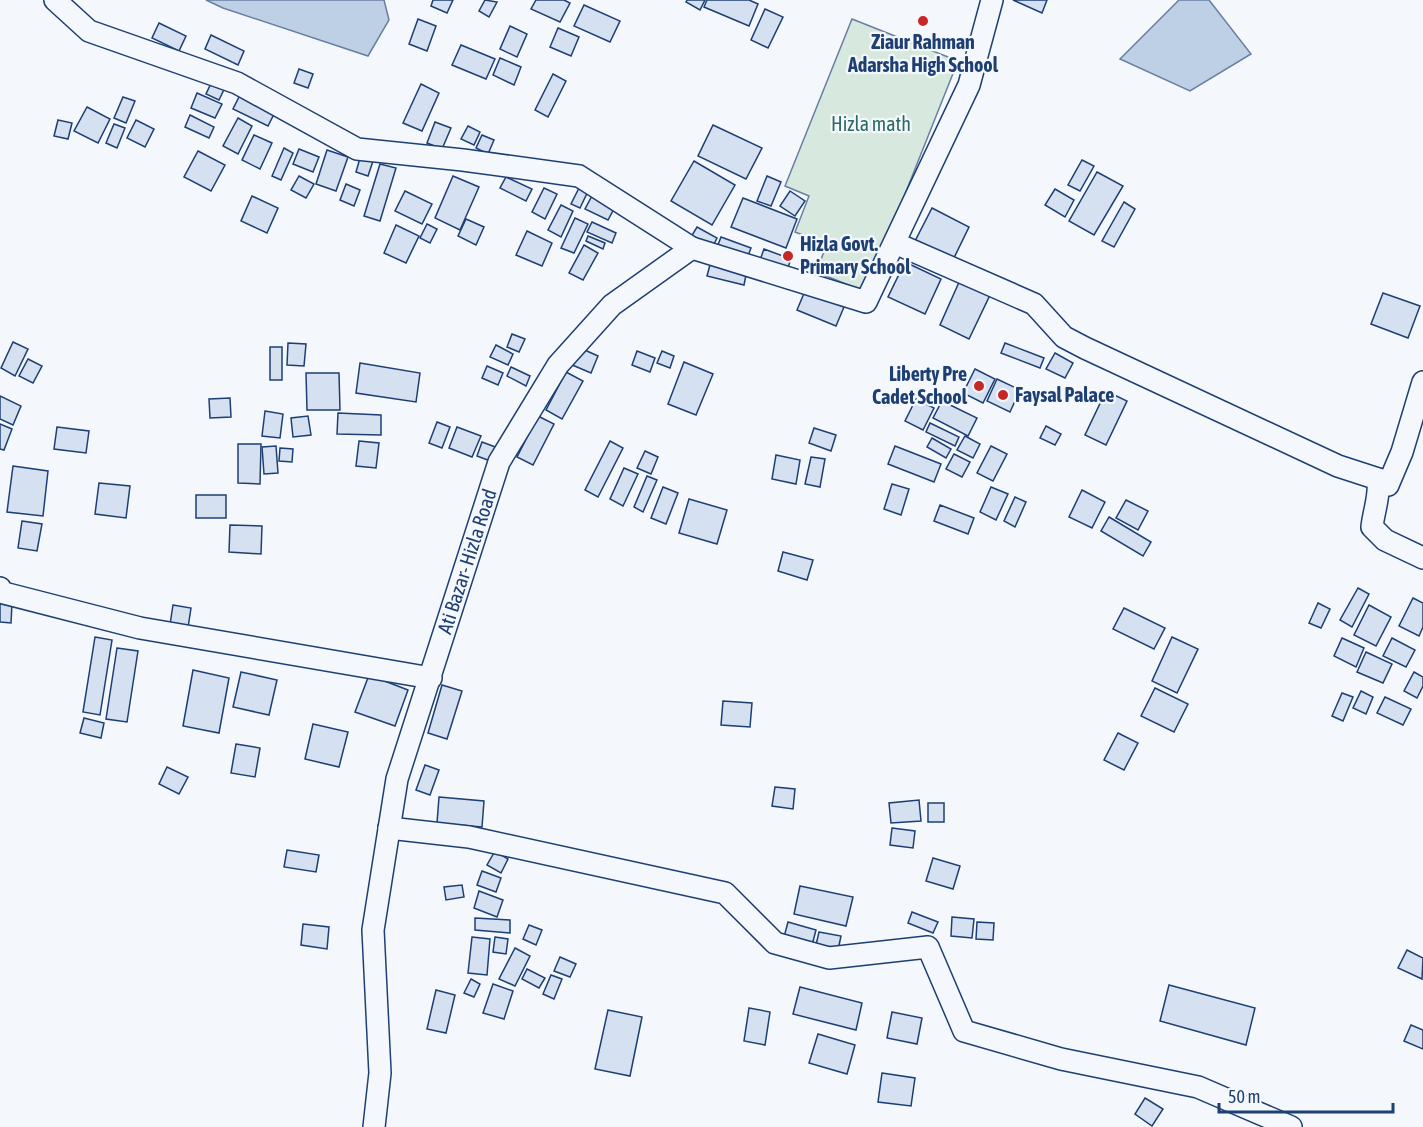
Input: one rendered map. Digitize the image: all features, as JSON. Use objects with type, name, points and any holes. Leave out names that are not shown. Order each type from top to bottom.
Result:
[{"type":"street","points":[[55,0],[89,31],[237,83],[357,149],[579,176],[692,248],[866,302],[969,85],[992,0]]},
{"type":"street","points":[[895,243],[1034,304],[1064,337],[1085,348],[1338,466],[1378,479],[1388,485],[1402,452],[1423,382]]},
{"type":"street","name":"Ati Bazar- Hizla Road","points":[[374,1127],[380,1073],[373,930],[397,779],[499,462],[558,365],[612,305],[692,248]]},
{"type":"street","points":[[1378,479],[1380,497],[1372,527],[1385,540],[1423,558]]},
{"type":"street","points":[[0,588],[0,592],[140,628],[431,678]]},
{"type":"street","points":[[390,828],[469,837],[725,893],[775,943],[828,958],[928,947],[964,1030],[1061,1059],[1198,1088],[1289,1126]]},
{"type":"green space","name":"Hizla math","points":[[852,19],[958,61],[866,292],[816,272],[827,244],[795,232],[809,196],[785,186]]},
{"type":"water","points":[[206,0],[384,0],[389,20],[368,56],[223,8]]},
{"type":"water","points":[[1179,0],[1209,0],[1251,54],[1190,91],[1120,59]]},
{"type":"building","points":[[433,0],[453,0],[447,13],[431,6]]},
{"type":"building","points":[[485,0],[497,2],[489,17],[479,11]]},
{"type":"building","points":[[536,0],[564,0],[570,3],[560,22],[531,9]]},
{"type":"building","points":[[687,0],[705,0],[700,10],[686,2]]},
{"type":"building","points":[[707,0],[749,0],[758,4],[749,26],[704,7]]},
{"type":"building","points":[[1013,0],[1047,0],[1042,13]]},
{"type":"building","points":[[584,5],[620,21],[610,42],[574,26]]},
{"type":"building","points":[[765,9],[783,17],[768,48],[751,40]]},
{"type":"building","points":[[418,19],[436,26],[427,51],[409,44]]},
{"type":"building","points":[[159,23],[186,36],[179,51],[152,38]]},
{"type":"building","points":[[510,26],[527,34],[517,57],[500,49]]},
{"type":"building","points":[[558,28],[579,37],[571,56],[550,47]]},
{"type":"building","points":[[211,35],[244,51],[238,65],[205,49]]},
{"type":"building","points":[[461,45],[495,59],[486,79],[452,65]]},
{"type":"building","points":[[500,58],[521,67],[514,85],[493,75]]},
{"type":"building","points":[[299,69],[313,74],[308,88],[294,83]]},
{"type":"building","points":[[553,74],[566,81],[548,117],[535,110]]},
{"type":"building","points":[[214,77],[227,83],[219,100],[206,94]]},
{"type":"building","points":[[421,84],[439,93],[422,131],[403,123]]},
{"type":"building","points":[[197,93],[222,104],[215,118],[191,108]]},
{"type":"building","points":[[240,95],[275,112],[268,126],[233,109]]},
{"type":"building","points":[[123,97],[135,101],[126,123],[114,118]]},
{"type":"building","points":[[87,107],[110,119],[98,143],[74,131]]},
{"type":"building","points":[[190,115],[214,127],[209,138],[185,127]]},
{"type":"building","points":[[238,118],[252,126],[238,154],[223,146]]},
{"type":"building","points":[[58,120],[72,123],[68,139],[54,136]]},
{"type":"building","points":[[136,120],[154,129],[145,147],[127,138]]},
{"type":"building","points":[[435,122],[451,128],[442,149],[427,143]]},
{"type":"building","points":[[114,124],[125,128],[117,148],[106,143]]},
{"type":"building","points":[[713,125],[762,148],[746,179],[698,156]]},
{"type":"building","points":[[468,126],[480,132],[474,145],[461,139]]},
{"type":"building","points":[[254,135],[272,143],[260,169],[242,160]]},
{"type":"building","points":[[482,135],[494,140],[488,154],[476,148]]},
{"type":"building","points":[[284,148],[293,153],[281,180],[272,176]]},
{"type":"building","points":[[299,149],[319,157],[313,172],[293,164]]},
{"type":"building","points":[[327,150],[348,157],[336,191],[316,184]]},
{"type":"building","points":[[198,151],[225,165],[211,191],[184,177]]},
{"type":"building","points":[[362,151],[375,155],[368,176],[356,172]]},
{"type":"building","points":[[1082,160],[1094,166],[1080,191],[1068,185]]},
{"type":"building","points":[[694,161],[735,185],[712,225],[671,201]]},
{"type":"building","points":[[380,164],[396,168],[380,221],[364,216]]},
{"type":"building","points":[[1097,172],[1123,186],[1094,235],[1069,221]]},
{"type":"building","points":[[299,176],[314,184],[306,198],[291,190]]},
{"type":"building","points":[[453,176],[479,187],[460,230],[435,218]]},
{"type":"building","points":[[767,176],[781,182],[771,206],[757,201]]},
{"type":"building","points":[[506,177],[532,189],[526,201],[500,188]]},
{"type":"building","points":[[582,182],[590,187],[580,208],[571,204]]},
{"type":"building","points":[[346,184],[360,190],[354,206],[340,200]]},
{"type":"building","points":[[544,188],[557,194],[545,219],[532,212]]},
{"type":"building","points":[[1055,189],[1074,200],[1065,217],[1045,205]]},
{"type":"building","points":[[405,191],[432,204],[422,224],[395,211]]},
{"type":"building","points":[[790,191],[805,201],[795,216],[780,206]]},
{"type":"building","points":[[593,194],[616,205],[608,220],[585,209]]},
{"type":"building","points":[[252,196],[278,208],[267,233],[241,221]]},
{"type":"building","points":[[743,198],[797,219],[786,248],[731,227]]},
{"type":"building","points":[[1124,202],[1135,209],[1114,247],[1102,241]]},
{"type":"building","points":[[561,205],[573,211],[561,237],[548,230]]},
{"type":"building","points":[[932,208],[969,227],[951,264],[913,245]]},
{"type":"building","points":[[575,218],[588,224],[574,253],[561,248]]},
{"type":"building","points":[[466,219],[484,227],[476,245],[458,236]]},
{"type":"building","points":[[592,222],[616,233],[612,243],[587,232]]},
{"type":"building","points":[[427,224],[437,229],[430,243],[420,238]]},
{"type":"building","points":[[396,225],[419,236],[406,263],[384,253]]},
{"type":"building","points":[[697,227],[717,238],[712,248],[691,237]]},
{"type":"building","points":[[527,231],[552,243],[542,266],[516,255]]},
{"type":"building","points":[[588,236],[605,243],[603,249],[586,241]]},
{"type":"building","points":[[721,237],[751,248],[746,261],[716,250]]},
{"type":"building","points":[[584,245],[598,253],[583,280],[569,273]]},
{"type":"building","points":[[764,249],[791,259],[787,270],[760,260]]},
{"type":"building","points":[[711,261],[747,270],[744,285],[707,276]]},
{"type":"building","points":[[905,262],[941,279],[925,314],[888,297]]},
{"type":"building","points":[[960,280],[990,295],[969,339],[940,325]]},
{"type":"building","points":[[805,291],[844,307],[836,326],[797,310]]},
{"type":"building","points":[[1383,293],[1420,306],[1408,338],[1371,324]]},
{"type":"building","points":[[512,334],[525,339],[519,352],[507,347]]},
{"type":"building","points":[[13,342],[28,349],[15,376],[1,368]]},
{"type":"building","points":[[288,343],[306,344],[304,366],[287,365]]},
{"type":"building","points":[[1005,343],[1044,358],[1040,368],[1001,353]]},
{"type":"building","points":[[496,345],[513,354],[508,365],[490,357]]},
{"type":"building","points":[[270,347],[282,347],[282,380],[270,380]]},
{"type":"building","points":[[578,347],[598,356],[591,373],[570,364]]},
{"type":"building","points":[[637,351],[655,358],[650,372],[632,365]]},
{"type":"building","points":[[662,351],[674,356],[670,368],[657,363]]},
{"type":"building","points":[[1055,353],[1073,363],[1065,378],[1046,369]]},
{"type":"building","points":[[28,359],[42,366],[33,383],[19,376]]},
{"type":"building","points":[[684,362],[713,374],[696,415],[668,404]]},
{"type":"building","points":[[360,363],[420,373],[416,402],[356,393]]},
{"type":"building","points":[[487,366],[503,373],[498,385],[482,378]]},
{"type":"building","points":[[511,367],[530,376],[526,386],[507,376]]},
{"type":"building","name":"Liberty Pre Cadet School","points":[[975,369],[995,379],[983,403],[963,393]]},
{"type":"building","points":[[566,372],[583,381],[562,419],[546,410]]},
{"type":"building","points":[[306,373],[339,373],[340,410],[307,410]]},
{"type":"building","name":"Faysal Palace","points":[[997,379],[1020,390],[1010,412],[987,401]]},
{"type":"building","points":[[1106,391],[1127,401],[1106,445],[1085,435]]},
{"type":"building","points":[[0,396],[21,406],[13,425],[0,419]]},
{"type":"building","points":[[230,398],[231,417],[210,418],[209,399]]},
{"type":"building","points":[[916,399],[934,408],[923,430],[905,421]]},
{"type":"building","points":[[942,401],[977,418],[968,436],[933,418]]},
{"type":"building","points":[[265,411],[283,414],[280,438],[262,436]]},
{"type":"building","points":[[338,413],[381,415],[381,435],[337,434]]},
{"type":"building","points":[[308,416],[311,435],[293,437],[291,418]]},
{"type":"building","points":[[538,416],[554,424],[533,465],[517,457]]},
{"type":"building","points":[[437,422],[450,427],[442,448],[429,443]]},
{"type":"building","points":[[930,423],[959,437],[955,446],[926,432]]},
{"type":"building","points":[[0,424],[12,429],[4,450],[0,449]]},
{"type":"building","points":[[1046,426],[1061,434],[1055,445],[1040,438]]},
{"type":"building","points":[[57,427],[89,431],[86,453],[54,449]]},
{"type":"building","points":[[457,427],[481,436],[472,457],[449,448]]},
{"type":"building","points":[[814,428],[836,435],[831,451],[809,443]]},
{"type":"building","points":[[965,436],[980,444],[973,458],[957,450]]},
{"type":"building","points":[[932,438],[951,449],[946,458],[927,447]]},
{"type":"building","points":[[359,441],[379,443],[376,468],[356,466]]},
{"type":"building","points":[[610,441],[623,448],[598,497],[585,490]]},
{"type":"building","points":[[482,442],[498,448],[493,462],[477,456]]},
{"type":"building","points":[[238,444],[261,444],[260,484],[238,483]]},
{"type":"building","points":[[276,446],[278,473],[264,474],[262,447]]},
{"type":"building","points":[[895,446],[941,464],[934,482],[888,464]]},
{"type":"building","points":[[991,446],[1007,454],[993,481],[977,473]]},
{"type":"building","points":[[280,448],[293,449],[292,462],[279,461]]},
{"type":"building","points":[[645,451],[658,457],[651,474],[637,468]]},
{"type":"building","points":[[954,454],[970,462],[962,477],[946,469]]},
{"type":"building","points":[[776,455],[800,460],[796,484],[772,479]]},
{"type":"building","points":[[811,457],[825,459],[820,487],[805,484]]},
{"type":"building","points":[[13,466],[48,471],[43,516],[7,512]]},
{"type":"building","points":[[624,468],[638,474],[623,506],[610,499]]},
{"type":"building","points":[[647,476],[657,480],[643,512],[634,507]]},
{"type":"building","points":[[99,483],[130,486],[126,518],[95,514]]},
{"type":"building","points":[[892,484],[909,489],[901,515],[884,509]]},
{"type":"building","points":[[663,487],[678,493],[666,524],[651,518]]},
{"type":"building","points":[[991,487],[1008,494],[996,520],[980,512]]},
{"type":"building","points":[[1082,490],[1105,502],[1092,528],[1069,517]]},
{"type":"building","points":[[196,495],[226,495],[226,518],[196,518]]},
{"type":"building","points":[[1015,497],[1026,502],[1015,527],[1004,521]]},
{"type":"building","points":[[689,499],[727,510],[717,544],[679,533]]},
{"type":"building","points":[[1126,500],[1148,511],[1138,530],[1116,518]]},
{"type":"building","points":[[940,505],[974,518],[968,534],[934,521]]},
{"type":"building","points":[[1109,517],[1151,542],[1143,556],[1101,531]]},
{"type":"building","points":[[22,521],[42,524],[37,551],[18,548]]},
{"type":"building","points":[[230,525],[262,526],[261,554],[229,552]]},
{"type":"building","points":[[783,552],[813,560],[807,580],[778,571]]},
{"type":"building","points":[[1358,588],[1369,594],[1352,627],[1340,620]]},
{"type":"building","points":[[1413,598],[1423,603],[1423,627],[1419,636],[1399,626]]},
{"type":"building","points":[[0,603],[12,603],[11,623],[0,622]]},
{"type":"building","points":[[1318,603],[1330,609],[1321,628],[1309,623]]},
{"type":"building","points":[[173,605],[191,608],[187,634],[169,631]]},
{"type":"building","points":[[1369,605],[1391,617],[1376,646],[1354,635]]},
{"type":"building","points":[[1124,608],[1165,628],[1154,649],[1113,629]]},
{"type":"building","points":[[95,637],[112,640],[100,715],[83,712]]},
{"type":"building","points":[[1172,637],[1198,649],[1177,693],[1152,681]]},
{"type":"building","points":[[1342,638],[1364,648],[1356,667],[1334,656]]},
{"type":"building","points":[[1392,638],[1415,650],[1406,667],[1383,656]]},
{"type":"building","points":[[117,648],[138,651],[127,722],[106,719]]},
{"type":"building","points":[[1366,652],[1392,664],[1383,683],[1357,672]]},
{"type":"building","points":[[193,670],[229,678],[219,733],[183,726]]},
{"type":"building","points":[[241,672],[277,680],[269,715],[233,707]]},
{"type":"building","points":[[1414,672],[1423,677],[1423,686],[1417,698],[1404,691]]},
{"type":"building","points":[[369,675],[408,690],[395,726],[355,712]]},
{"type":"building","points":[[442,685],[462,691],[447,739],[428,733]]},
{"type":"building","points":[[1155,688],[1188,704],[1174,732],[1141,716]]},
{"type":"building","points":[[1361,691],[1373,697],[1366,714],[1353,708]]},
{"type":"building","points":[[1342,693],[1353,697],[1343,721],[1332,716]]},
{"type":"building","points":[[1385,697],[1411,709],[1403,725],[1377,713]]},
{"type":"building","points":[[723,701],[752,703],[750,727],[721,725]]},
{"type":"building","points":[[84,718],[104,723],[101,738],[80,733]]},
{"type":"building","points":[[313,724],[348,732],[339,767],[305,759]]},
{"type":"building","points":[[1118,733],[1138,743],[1124,770],[1104,760]]},
{"type":"building","points":[[236,744],[260,748],[255,777],[231,773]]},
{"type":"building","points":[[425,765],[439,770],[430,795],[416,790]]},
{"type":"building","points":[[167,767],[188,777],[179,794],[159,784]]},
{"type":"building","points":[[775,787],[795,789],[793,809],[772,806]]},
{"type":"building","points":[[439,797],[484,801],[482,827],[437,823]]},
{"type":"building","points":[[919,800],[921,821],[891,823],[889,803]]},
{"type":"building","points":[[928,803],[944,803],[944,822],[928,822]]},
{"type":"building","points":[[892,828],[915,831],[913,848],[890,845]]},
{"type":"building","points":[[287,850],[319,855],[316,872],[284,867]]},
{"type":"building","points":[[495,851],[508,859],[501,873],[487,865]]},
{"type":"building","points":[[933,858],[960,866],[953,889],[926,881]]},
{"type":"building","points":[[482,871],[501,878],[496,892],[477,885]]},
{"type":"building","points":[[462,885],[464,897],[446,900],[444,887]]},
{"type":"building","points":[[800,886],[853,897],[846,926],[794,914]]},
{"type":"building","points":[[479,891],[503,900],[497,917],[474,908]]},
{"type":"building","points":[[912,912],[938,922],[933,933],[908,923]]},
{"type":"building","points":[[952,917],[974,919],[972,938],[951,936]]},
{"type":"building","points":[[475,918],[510,920],[510,933],[475,930]]},
{"type":"building","points":[[788,922],[816,930],[811,949],[783,941]]},
{"type":"building","points":[[977,922],[994,923],[993,940],[976,939]]},
{"type":"building","points":[[303,924],[329,927],[327,949],[301,945]]},
{"type":"building","points":[[529,925],[542,930],[536,945],[523,939]]},
{"type":"building","points":[[819,932],[841,936],[838,950],[816,945]]},
{"type":"building","points":[[472,937],[490,939],[487,975],[468,973]]},
{"type":"building","points":[[495,937],[508,939],[506,954],[493,952]]},
{"type":"building","points":[[515,948],[530,956],[515,986],[499,979]]},
{"type":"building","points":[[1407,950],[1423,958],[1422,979],[1398,968]]},
{"type":"building","points":[[560,957],[576,964],[570,977],[554,971]]},
{"type":"building","points":[[527,969],[545,978],[539,988],[522,979]]},
{"type":"building","points":[[551,975],[562,979],[554,999],[543,994]]},
{"type":"building","points":[[471,979],[480,984],[474,997],[464,993]]},
{"type":"building","points":[[493,984],[513,991],[504,1019],[483,1013]]},
{"type":"building","points":[[1169,985],[1255,1008],[1246,1045],[1160,1021]]},
{"type":"building","points":[[800,987],[862,1003],[856,1030],[793,1014]]},
{"type":"building","points":[[436,990],[455,995],[446,1033],[427,1029]]},
{"type":"building","points":[[749,1008],[770,1012],[765,1045],[744,1041]]},
{"type":"building","points":[[608,1010],[642,1017],[630,1076],[595,1069]]},
{"type":"building","points":[[892,1012],[922,1018],[917,1044],[887,1038]]},
{"type":"building","points":[[1411,1025],[1423,1030],[1423,1049],[1404,1041]]},
{"type":"building","points":[[818,1034],[855,1045],[847,1074],[809,1063]]},
{"type":"building","points":[[882,1073],[915,1078],[911,1106],[878,1102]]},
{"type":"building","points":[[1145,1098],[1163,1109],[1152,1126],[1135,1114]]},
{"type":"place","name":"Ziaur Rahman Adarsha High School","points":[[923,21]]},
{"type":"place","name":"Hizla Govt. Primary School","points":[[788,256]]},
{"type":"place","name":"Liberty Pre Cadet School","points":[[979,386]]},
{"type":"place","name":"Faysal Palace","points":[[1003,395]]}]
